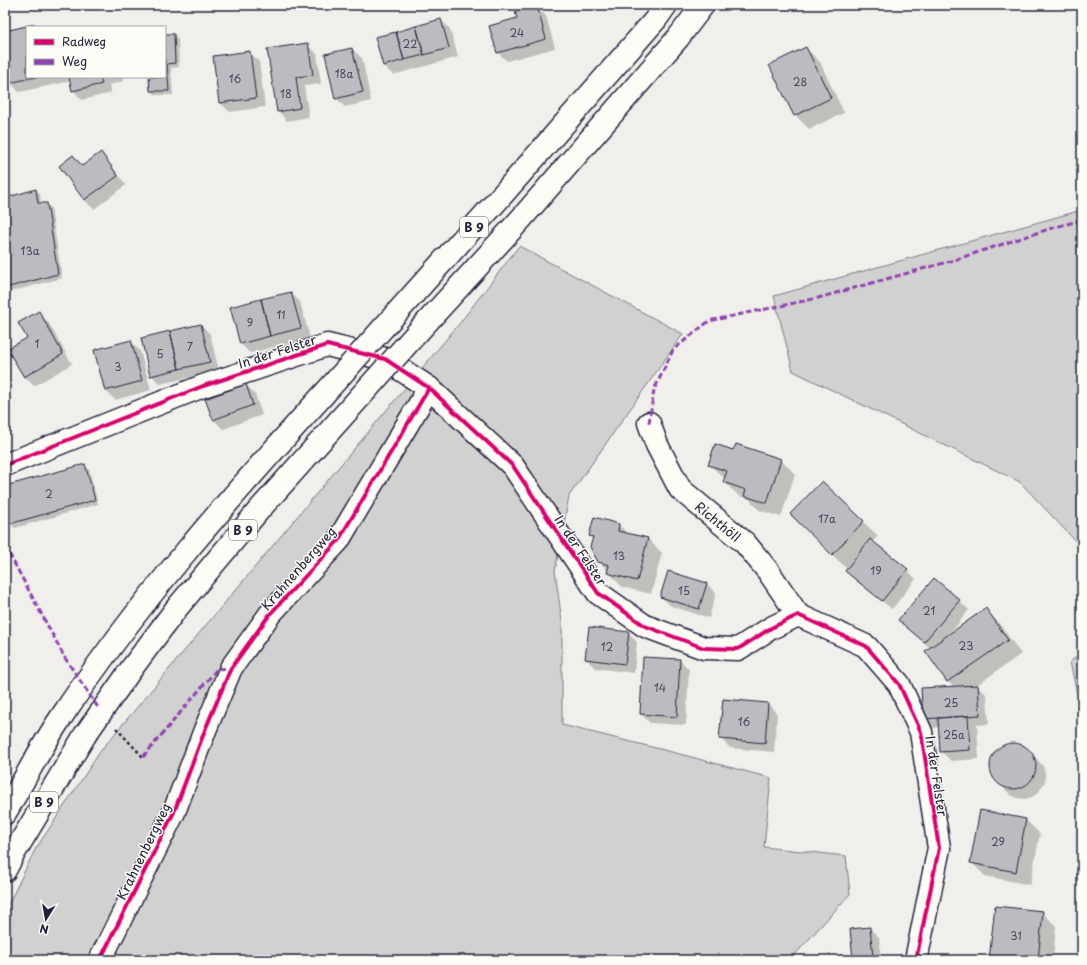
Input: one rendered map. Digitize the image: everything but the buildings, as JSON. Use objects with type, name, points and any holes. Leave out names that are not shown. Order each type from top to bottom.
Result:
[{"type":"main road","name":"B 9","points":[[5,813],[60,720],[109,650],[194,541],[563,126],[656,19],[666,5]]},
{"type":"main road","name":"B 9","points":[[5,870],[85,735],[176,609],[235,539],[360,397],[520,220],[678,38],[703,5]]},
{"type":"main road","name":"In der Felster","points":[[5,465],[203,386],[327,345],[385,359],[429,388],[513,466],[598,593],[645,626],[704,648],[738,648],[771,628],[798,615],[866,646],[899,684],[921,732],[939,848],[916,960]]},
{"type":"main road","name":"Krahnenbergweg","points":[[100,960],[174,812],[205,730],[232,668],[270,614],[338,541],[429,388]]},
{"type":"main road","name":"Richthöll","points":[[649,423],[657,445],[680,489],[745,543],[768,571],[798,615]]},
{"type":"path","points":[[113,725],[143,757]]},
{"type":"shaded area","points":[[1082,210],[1082,548],[1020,482],[793,371],[774,296]]},
{"type":"shaded area","points":[[519,246],[683,334],[569,496],[555,571],[562,622],[562,725],[771,778],[764,847],[846,856],[850,894],[790,960],[5,960],[5,911],[35,850],[102,749],[459,324]]},
{"type":"shaded area","points":[[1082,652],[1082,716],[1070,662]]},
{"type":"marked path","points":[[649,423],[654,390],[673,350],[709,321],[818,298],[951,261],[1052,228],[1082,220]]},
{"type":"marked path","points":[[5,546],[65,658],[99,709]]},
{"type":"marked path","points":[[143,757],[217,669],[231,668]]},
{"type":"cycle path","points":[[5,465],[203,386],[327,345],[385,359],[429,388],[513,466],[598,593],[645,626],[704,648],[738,649],[771,628],[798,615],[866,646],[899,684],[921,732],[939,848],[916,960]]},
{"type":"cycle path","points":[[100,960],[174,812],[205,730],[231,668],[270,614],[338,541],[429,388]]}]
